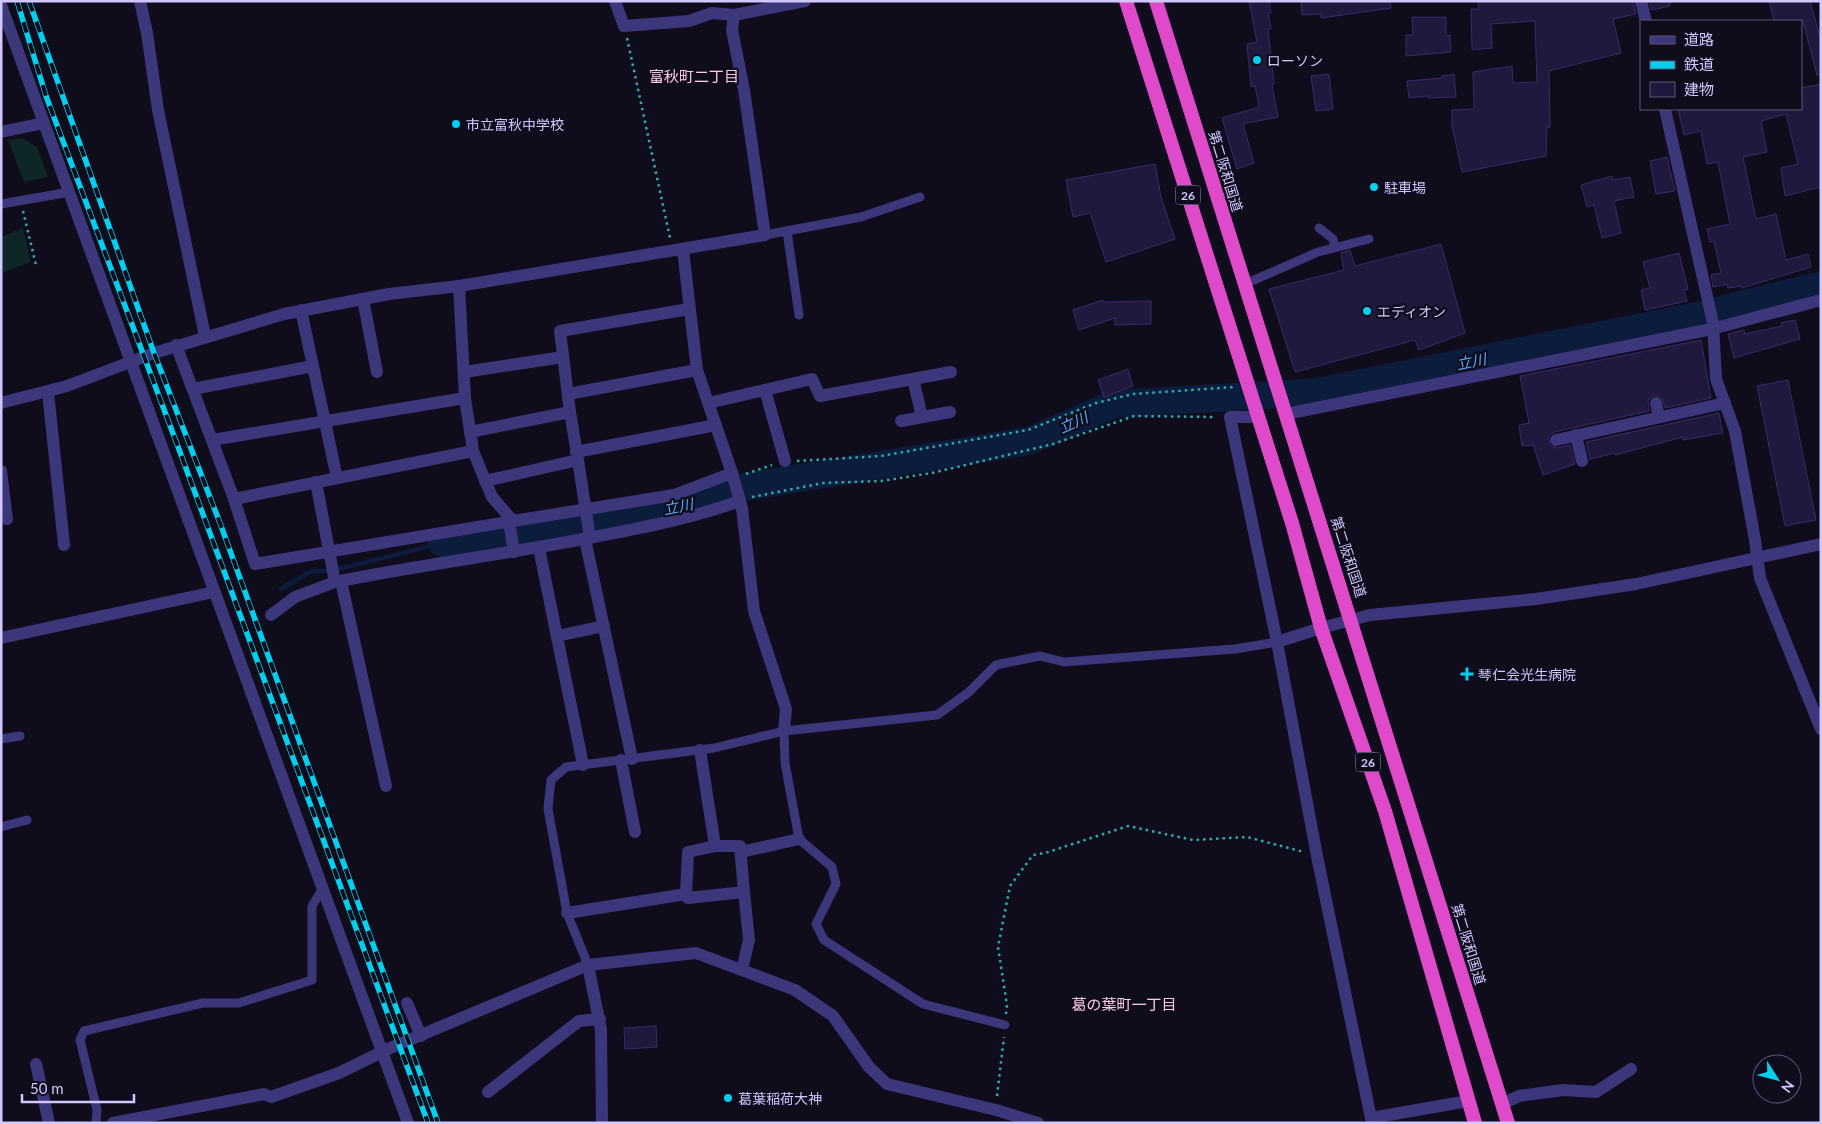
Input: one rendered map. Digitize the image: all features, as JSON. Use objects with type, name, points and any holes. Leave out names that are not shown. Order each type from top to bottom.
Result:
[{"type":"highway","name":"26","points":[[1126,1],[1292,523],[1321,628],[1385,811],[1475,1123]]},
{"type":"highway","name":"第二阪和国道","points":[[1156,1],[1352,620],[1508,1123]]},
{"type":"street","points":[[140,1],[147,33],[158,110],[205,336]]},
{"type":"street","points":[[615,1],[624,26],[689,21],[712,13],[734,14],[804,1]]},
{"type":"street","points":[[1642,1],[1646,20]]},
{"type":"street","points":[[1,5],[133,362],[214,592],[408,1123]]},
{"type":"street","points":[[1,403],[48,392],[205,336],[301,310],[678,251],[766,235],[744,90],[732,30],[734,14]]},
{"type":"street","points":[[1666,110],[1709,304],[1713,326],[1716,379],[1735,431],[1760,578],[1821,729]]},
{"type":"street","points":[[1,132],[44,123]]},
{"type":"street","points":[[678,251],[689,309],[697,370],[740,500],[754,611],[786,708],[784,731]]},
{"type":"street","points":[[459,286],[465,398],[473,451],[492,497],[511,524],[514,550]]},
{"type":"street","points":[[363,299],[377,372]]},
{"type":"street","points":[[1285,409],[1713,326],[1821,300]]},
{"type":"street","points":[[635,832],[627,760],[588,537],[560,331],[689,309]]},
{"type":"street","points":[[301,310],[337,478]]},
{"type":"street","points":[[176,345],[234,499],[255,564],[330,556],[585,512],[674,495],[733,477]]},
{"type":"street","points":[[464,372],[563,357]]},
{"type":"street","points":[[193,389],[313,366]]},
{"type":"street","points":[[568,394],[697,370]]},
{"type":"street","points":[[708,403],[812,379],[820,396],[951,372]]},
{"type":"street","points":[[913,379],[922,417]]},
{"type":"street","points":[[765,390],[785,461]]},
{"type":"street","points":[[48,392],[64,545]]},
{"type":"street","points":[[212,440],[465,398]]},
{"type":"street","points":[[1656,403],[1659,417]]},
{"type":"street","points":[[1556,440],[1725,403]]},
{"type":"street","points":[[1256,410],[1230,417],[1277,642],[1317,856],[1372,1120],[1468,1101]]},
{"type":"street","points":[[470,432],[570,412]]},
{"type":"street","points":[[900,421],[950,412]]},
{"type":"street","points":[[485,481],[577,456],[716,425]]},
{"type":"street","points":[[1576,435],[1582,461]]},
{"type":"street","points":[[234,499],[473,451]]},
{"type":"street","points":[[1,471],[7,519]]},
{"type":"street","points":[[316,482],[330,556],[386,786]]},
{"type":"street","points":[[271,615],[295,596],[337,581],[514,550],[539,548],[698,516],[740,500]]},
{"type":"street","points":[[1277,642],[1370,615],[1536,599],[1636,584],[1821,544]]},
{"type":"street","points":[[539,548],[583,765]]},
{"type":"street","points":[[1,638],[214,592]]},
{"type":"street","points":[[557,636],[604,626]]},
{"type":"street","points":[[700,750],[715,846]]},
{"type":"street","points":[[740,852],[799,839]]},
{"type":"street","points":[[742,970],[749,940],[740,846],[715,846],[688,852],[686,894],[688,898],[744,892]]},
{"type":"street","points":[[567,913],[686,894]]},
{"type":"street","points":[[113,1123],[264,1094],[271,1097],[339,1073],[390,1048],[588,965],[696,953],[795,990],[833,1016],[868,1067],[888,1084],[996,1110],[1038,1123]]},
{"type":"street","points":[[588,965],[600,1019],[602,1123]]},
{"type":"street","points":[[407,1003],[421,1036]]},
{"type":"street","points":[[488,1092],[578,1021],[600,1019]]},
{"type":"street","points":[[36,1064],[49,1123]]},
{"type":"street","points":[[1502,1104],[1520,1096],[1563,1090],[1596,1092],[1631,1069]]},
{"type":"lane","points":[[1,204],[70,192]]},
{"type":"lane","points":[[766,235],[861,217],[920,197]]},
{"type":"lane","points":[[1319,228],[1333,239],[1334,246]]},
{"type":"lane","points":[[787,231],[799,315]]},
{"type":"lane","points":[[1245,284],[1334,246],[1369,239]]},
{"type":"lane","points":[[588,965],[567,913],[548,809],[550,780],[566,767],[700,750],[784,731],[937,715],[969,692],[996,665],[1040,656],[1064,662],[1235,649],[1277,642]]},
{"type":"lane","points":[[784,731],[785,763],[799,839],[832,867],[836,884],[816,924],[824,940],[923,1004],[1005,1025]]},
{"type":"lane","points":[[1,739],[20,736]]},
{"type":"lane","points":[[1,826],[27,820]]},
{"type":"lane","points":[[96,1123],[97,1110],[80,1040],[84,1031],[203,1002],[239,1003],[312,980],[312,906],[323,888]]},
{"type":"path","points":[[624,26],[678,251]]},
{"type":"path","points":[[21,201],[36,265]]},
{"type":"path","points":[[733,477],[785,461],[881,456],[1028,430],[1096,403],[1133,394],[1249,388]]},
{"type":"path","points":[[740,500],[823,484],[881,481],[942,471],[1053,444],[1134,416],[1230,417]]},
{"type":"path","points":[[996,1110],[1007,1005],[998,947],[1010,886],[1032,855],[1045,854],[1128,826],[1193,840],[1248,837],[1317,856]]},
{"type":"green space","points":[[22,138],[37,147],[48,177],[24,182],[8,140]]},
{"type":"green space","points":[[23,228],[31,262],[2,273],[1,237]]},
{"type":"building","points":[[1249,1],[1269,1],[1271,13],[1268,13],[1271,29],[1268,29],[1274,84],[1272,85],[1278,117],[1243,124],[1254,163],[1237,169],[1222,118],[1259,107],[1255,86],[1251,87],[1247,44],[1257,42]]},
{"type":"building","points":[[1301,1],[1390,1],[1391,8],[1321,18],[1321,14],[1302,15]]},
{"type":"building","points":[[1478,1],[1633,1],[1636,14],[1613,19],[1621,53],[1549,71],[1550,127],[1547,127],[1546,156],[1462,172],[1452,126],[1452,110],[1474,109],[1473,72],[1512,66],[1513,83],[1537,82],[1535,21],[1491,24],[1492,48],[1472,50],[1471,9],[1479,9]]},
{"type":"building","points":[[1649,1],[1670,1],[1670,6],[1652,10]]},
{"type":"building","points":[[1769,1],[1810,1],[1821,41],[1821,75],[1817,75],[1803,21],[1774,20]]},
{"type":"building","points":[[1412,17],[1446,17],[1446,36],[1450,35],[1451,52],[1406,56],[1406,35],[1413,35]]},
{"type":"building","points":[[1329,74],[1333,109],[1316,111],[1311,76]]},
{"type":"building","points":[[1454,74],[1456,97],[1428,98],[1428,96],[1409,98],[1407,81],[1442,78],[1442,76]]},
{"type":"building","points":[[1821,84],[1821,187],[1785,196],[1781,168],[1798,164],[1786,114],[1761,121],[1767,152],[1743,157],[1756,219],[1776,214],[1786,260],[1808,254],[1811,267],[1742,288],[1741,286],[1728,288],[1727,284],[1713,287],[1711,275],[1721,273],[1714,241],[1710,242],[1707,229],[1730,224],[1718,162],[1707,164],[1701,131],[1684,135],[1678,110],[1802,110],[1802,88]]},
{"type":"building","points":[[1667,157],[1675,191],[1656,194],[1650,161]]},
{"type":"building","points":[[1155,164],[1161,197],[1175,239],[1106,262],[1090,213],[1073,217],[1066,180]]},
{"type":"building","points":[[1612,176],[1613,180],[1630,177],[1634,197],[1614,201],[1621,233],[1602,238],[1594,205],[1587,207],[1581,185]]},
{"type":"building","name":"エディオン","points":[[1441,244],[1465,333],[1419,350],[1415,340],[1295,372],[1269,289],[1344,270],[1341,253],[1350,250],[1355,266]]},
{"type":"building","points":[[1679,253],[1688,289],[1684,290],[1687,301],[1645,310],[1641,290],[1650,288],[1643,262]]},
{"type":"building","points":[[1103,300],[1104,302],[1151,301],[1151,324],[1115,325],[1115,318],[1079,330],[1073,310]]},
{"type":"building","points":[[1795,320],[1800,339],[1734,358],[1728,334],[1744,330],[1745,334],[1782,326],[1781,323]]},
{"type":"building","points":[[1701,340],[1711,398],[1665,408],[1662,398],[1655,395],[1648,400],[1649,411],[1554,432],[1548,437],[1550,445],[1557,448],[1570,445],[1575,464],[1543,475],[1533,445],[1522,446],[1519,425],[1529,423],[1520,376]]},
{"type":"building","points":[[1128,369],[1133,386],[1104,397],[1098,380]]},
{"type":"building","points":[[1788,380],[1816,520],[1785,526],[1757,386]]},
{"type":"building","points":[[1719,413],[1723,433],[1683,440],[1683,437],[1615,455],[1615,453],[1590,459],[1586,442]]},
{"type":"building","points":[[656,1026],[657,1047],[625,1049],[624,1028]]},
{"type":"waterway","name":"立川","points":[[1716,311],[1821,285]]},
{"type":"waterway","name":"立川","points":[[442,543],[534,532],[698,502],[738,488],[1029,441],[1114,404],[1317,392],[1706,314]]},
{"type":"waterway","points":[[281,589],[310,572],[335,570],[442,543]]},
{"type":"railway","points":[[17,1],[46,96],[428,1123]]},
{"type":"railway","points":[[29,1],[154,353],[220,523],[438,1123]]},
{"type":"place","name":"ローソン","points":[[1257,60]]},
{"type":"place","name":"市立富秋中学校","points":[[456,124]]},
{"type":"place","name":"駐車場","points":[[1374,187]]},
{"type":"place","name":"エディオン","points":[[1367,311]]},
{"type":"place","name":"琴仁会光生病院","points":[[1467,674]]},
{"type":"place","name":"葛葉稲荷大神","points":[[728,1098]]},
{"type":"district","name":"富秋町二丁目","points":[[694,76]]},
{"type":"district","name":"葛の葉町一丁目","points":[[1124,1004]]}]
